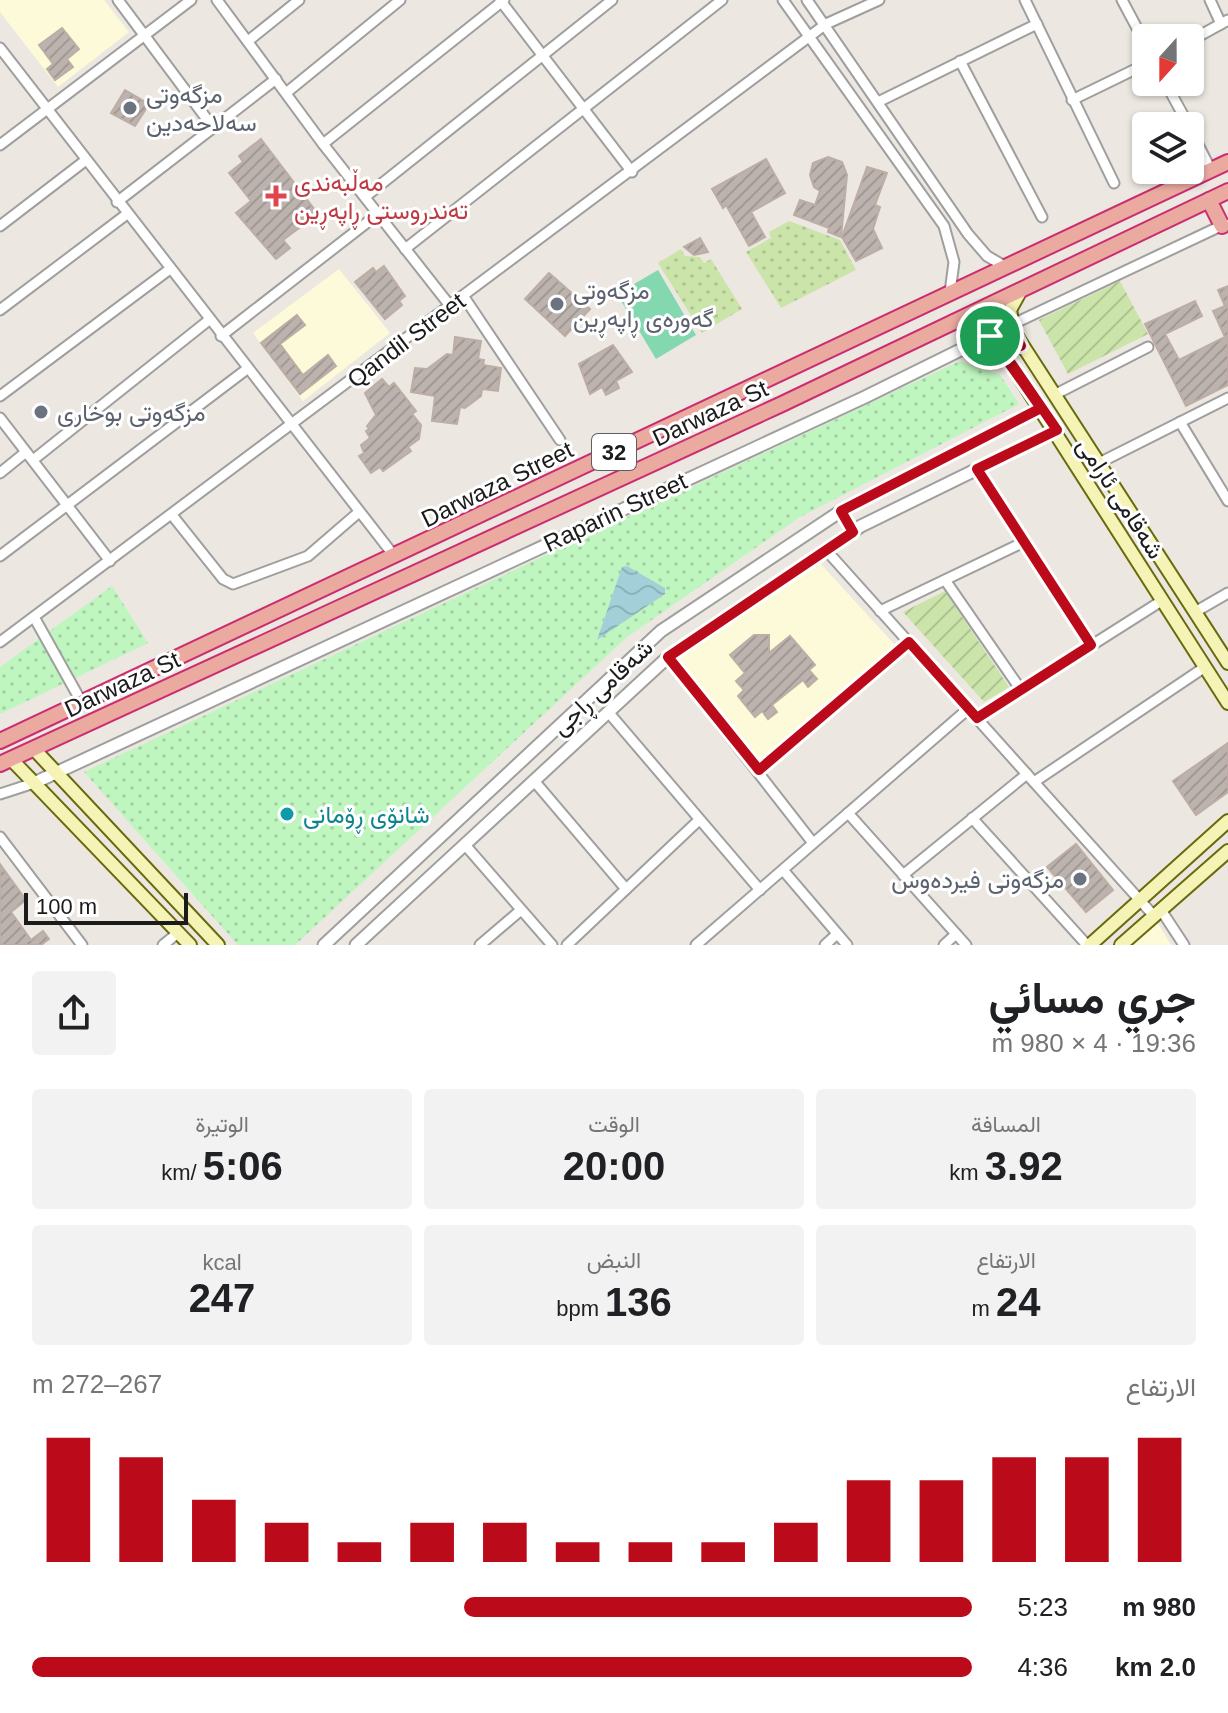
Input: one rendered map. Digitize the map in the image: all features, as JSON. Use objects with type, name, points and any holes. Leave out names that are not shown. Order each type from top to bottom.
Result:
[{"type":"highway","name":"Darwaza Street","points":[[0,741],[1228,162]]},
{"type":"highway","name":"Darwaza St","points":[[34,749],[645,467],[1228,191]]},
{"type":"highway","points":[[1209,200],[1225,224]]},
{"type":"highway","points":[[634,443],[645,467]]},
{"type":"highway","name":"32","points":[[6,761],[34,749]]},
{"type":"main road","points":[[1011,325],[1010,310],[1022,289]]},
{"type":"main road","points":[[954,321],[990,336],[1004,353],[1057,430],[1228,703]]},
{"type":"main road","name":"شەقامی ئارامی","points":[[1011,325],[1021,346],[1228,663]]},
{"type":"main road","points":[[1004,353],[1011,345],[1021,346]]},
{"type":"main road","points":[[34,749],[218,945]]},
{"type":"main road","points":[[6,761],[34,783],[190,945]]},
{"type":"main road","points":[[1088,945],[1228,821]]},
{"type":"main road","points":[[1121,945],[1228,851]]},
{"type":"street","points":[[118,0],[212,126]]},
{"type":"street","points":[[0,145],[191,0]]},
{"type":"street","points":[[217,0],[323,144],[451,307]]},
{"type":"street","points":[[248,41],[299,0]]},
{"type":"street","points":[[286,93],[400,0]]},
{"type":"street","points":[[365,197],[612,0]]},
{"type":"street","points":[[405,249],[722,0]]},
{"type":"street","points":[[783,0],[944,226],[955,270],[950,292]]},
{"type":"street","points":[[807,0],[880,101],[968,234],[987,256],[1006,267]]},
{"type":"street","points":[[1025,0],[1114,183]]},
{"type":"street","points":[[1122,0],[1135,24]]},
{"type":"street","points":[[1204,33],[1225,22],[1210,0]]},
{"type":"street","points":[[323,144],[502,1],[632,172]]},
{"type":"street","points":[[826,24],[876,1]]},
{"type":"street","name":"Qandil Street","points":[[0,642],[812,38],[826,24]]},
{"type":"street","points":[[880,101],[1037,24]]},
{"type":"street","points":[[0,48],[395,557]]},
{"type":"street","points":[[0,67],[9,60]]},
{"type":"street","points":[[960,61],[1042,217]]},
{"type":"street","points":[[1072,100],[1132,71]]},
{"type":"street","points":[[117,202],[276,79]]},
{"type":"street","points":[[1204,156],[1211,170]]},
{"type":"street","points":[[0,226],[86,160]]},
{"type":"street","points":[[0,310],[127,214]]},
{"type":"street","points":[[221,336],[378,214]]},
{"type":"street","name":"Raparin Street","points":[[0,794],[56,774],[865,397],[1225,224]]},
{"type":"street","points":[[0,396],[170,269]]},
{"type":"street","points":[[464,297],[560,440]]},
{"type":"street","points":[[0,473],[30,456],[209,320]]},
{"type":"street","points":[[1054,395],[1148,347]]},
{"type":"street","points":[[0,556],[247,369]]},
{"type":"street","points":[[1099,463],[1228,398]]},
{"type":"street","name":"شەقامی ڕاجی","points":[[324,945],[661,631],[841,511],[1041,408]]},
{"type":"street","points":[[0,418],[110,561]]},
{"type":"street","points":[[1180,422],[1228,501]]},
{"type":"street","name":"شەقامی ڕاجی","points":[[356,945],[668,657],[853,532],[1057,430]]},
{"type":"street","points":[[977,469],[1091,645]]},
{"type":"street","points":[[841,511],[853,532]]},
{"type":"street","points":[[172,515],[215,570],[233,584],[308,556],[359,512]]},
{"type":"street","points":[[880,611],[1024,542]]},
{"type":"street","points":[[826,550],[1184,945]]},
{"type":"street","points":[[945,580],[1021,690]]},
{"type":"street","points":[[1195,612],[1228,593]]},
{"type":"street","points":[[977,718],[1163,600]]},
{"type":"street","points":[[34,617],[82,703]]},
{"type":"street","points":[[759,770],[909,642]]},
{"type":"street","points":[[668,657],[813,843]]},
{"type":"street","points":[[903,875],[972,818],[1030,778],[1205,667]]},
{"type":"street","points":[[696,945],[968,709]]},
{"type":"street","points":[[609,713],[760,890]]},
{"type":"street","points":[[535,782],[626,889]]},
{"type":"street","points":[[848,813],[966,945]]},
{"type":"street","points":[[972,818],[1088,945]]},
{"type":"street","points":[[567,945],[699,820]]},
{"type":"street","points":[[0,837],[82,945]]},
{"type":"street","points":[[466,846],[552,945]]},
{"type":"street","points":[[783,870],[847,945]]},
{"type":"street","points":[[480,945],[521,910]]},
{"type":"street","points":[[163,945],[179,932]]},
{"type":"street","points":[[825,945],[837,934]]},
{"type":"street","points":[[944,945],[956,934]]},
{"type":"shaded area","points":[[0,0],[104,0],[129,32],[58,87],[0,12]]},
{"type":"shaded area","points":[[339,269],[390,333],[303,401],[253,333]]},
{"type":"shaded area","points":[[819,562],[895,645],[760,759],[678,660]]},
{"type":"shaded area","points":[[1156,920],[1171,945],[1128,945]]},
{"type":"green space","points":[[789,221],[840,240],[856,270],[781,308],[746,252],[771,238],[769,232]]},
{"type":"green space","points":[[681,249],[685,256],[700,257],[704,263],[711,259],[742,309],[702,333],[658,263]]},
{"type":"green space","points":[[658,270],[696,335],[656,359],[617,294]]},
{"type":"green space","points":[[1120,281],[1148,334],[1068,374],[1039,320]]},
{"type":"green space","points":[[960,361],[1000,375],[1019,404],[800,517],[627,637],[295,945],[238,945],[84,772]]},
{"type":"green space","points":[[112,586],[148,643],[0,714],[0,667]]},
{"type":"green space","points":[[945,591],[1009,687],[984,702],[903,612]]},
{"type":"water","points":[[627,566],[665,588],[665,594],[597,640],[622,567]]},
{"type":"building","points":[[62,28],[79,49],[67,59],[73,67],[55,80],[47,69],[53,64],[39,45]]},
{"type":"building","name":"مزگەوتی سەلاحەدین","points":[[125,90],[149,104],[135,126],[111,113]]},
{"type":"building","name":"مەڵبەندی تەندروستی ڕاپەڕین","points":[[261,139],[318,214],[283,240],[290,248],[276,259],[236,213],[251,201],[229,173],[243,162],[239,156]]},
{"type":"building","points":[[828,157],[842,162],[847,175],[841,237],[828,232],[829,228],[794,215],[800,200],[815,205],[820,191],[814,187],[810,175],[813,163]]},
{"type":"building","points":[[766,159],[785,193],[751,212],[765,237],[749,246],[726,205],[723,208],[712,189]]},
{"type":"building","points":[[867,167],[887,173],[875,205],[880,207],[873,229],[882,248],[856,261],[842,237]]},
{"type":"building","points":[[700,238],[708,252],[694,255],[684,247]]},
{"type":"building","points":[[384,266],[405,296],[399,301],[402,305],[385,319],[355,282],[373,268],[376,272]]},
{"type":"building","name":"مزگەوتی گەورەی ڕاپەڕین","points":[[549,273],[590,309],[565,336],[525,299]]},
{"type":"building","points":[[1228,286],[1228,385],[1186,406],[1145,324],[1195,301],[1202,316],[1165,334],[1179,360],[1225,337],[1213,311],[1225,306],[1218,290]]},
{"type":"building","points":[[297,315],[305,325],[280,344],[303,375],[328,355],[336,366],[300,394],[261,343]]},
{"type":"building","points":[[455,337],[481,341],[478,359],[484,360],[483,365],[501,368],[498,391],[482,389],[481,396],[465,408],[460,407],[457,424],[432,421],[435,396],[411,392],[415,368],[427,369],[447,354],[453,355]]},
{"type":"building","points":[[613,345],[632,372],[616,381],[619,388],[606,395],[602,387],[590,394],[579,364]]},
{"type":"building","points":[[382,379],[389,387],[394,383],[416,411],[412,414],[421,425],[419,439],[408,447],[411,451],[383,471],[380,467],[371,473],[359,456],[364,453],[361,445],[370,438],[367,426],[376,415],[365,393]]},
{"type":"building","points":[[754,635],[769,635],[769,653],[790,636],[815,665],[809,670],[817,679],[808,687],[803,680],[772,705],[777,712],[768,719],[762,711],[755,717],[738,696],[744,690],[736,681],[745,673],[730,655]]},
{"type":"building","points":[[1228,743],[1228,792],[1196,815],[1173,781]]},
{"type":"building","name":"مزگەوتی فیردەوس","points":[[1076,844],[1113,890],[1086,912],[1047,867]]},
{"type":"building","points":[[0,864],[26,900],[11,912],[31,940],[43,931],[49,939],[41,945],[0,945]]},
{"type":"place","name":"مزگەوتی سەلاحەدین","points":[[130,108]]},
{"type":"place","name":"مەڵبەندی تەندروستی ڕاپەڕین","points":[[276,196]]},
{"type":"place","name":"مزگەوتی گەورەی ڕاپەڕین","points":[[557,304]]},
{"type":"place","name":"مزگەوتی بوخاری","points":[[41,412]]},
{"type":"place","name":"شانۆی ڕۆمانی","points":[[287,814]]},
{"type":"place","name":"مزگەوتی فیردەوس","points":[[1080,879]]},
{"type":"route","points":[[1011,325],[1021,346],[1011,345],[1004,353],[1057,430],[977,469],[1091,645],[977,718],[909,642],[759,770],[668,657],[853,532],[841,511],[1041,408],[990,336],[1011,325]]}]
